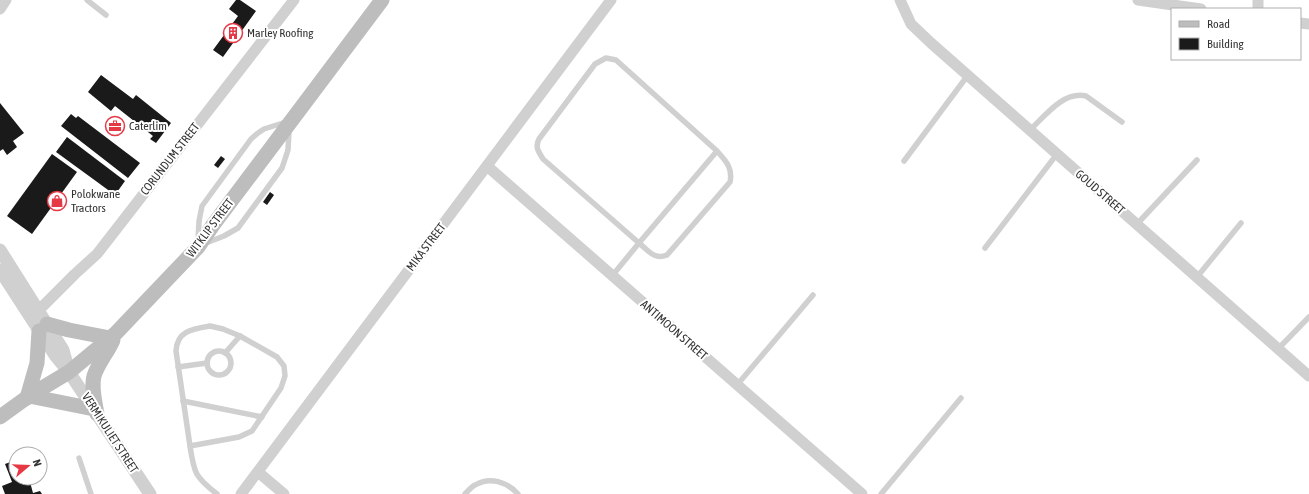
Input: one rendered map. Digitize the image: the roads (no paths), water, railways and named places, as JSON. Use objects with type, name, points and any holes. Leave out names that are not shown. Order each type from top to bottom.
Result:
[{"type":"main road","name":"WITKLIP STREET","points":[[0,417],[28,397],[69,372],[113,336],[199,246],[212,225],[382,0]]},
{"type":"main road","points":[[43,328],[113,336],[110,348],[93,377],[96,411],[28,397],[37,363],[43,328]]},
{"type":"street","points":[[0,9],[6,0]]},
{"type":"street","name":"MIKA STREET","points":[[240,494],[611,0]]},
{"type":"street","name":"GOUD STREET","points":[[900,0],[911,24],[1309,376]]},
{"type":"street","points":[[1138,0],[1169,2],[1196,8]]},
{"type":"street","name":"CORUNDUM STREET","points":[[38,311],[97,254],[288,2]]},
{"type":"street","name":"ANTIMOON STREET","points":[[487,166],[862,494]]},
{"type":"street","name":"VERMIKULIET STREET","points":[[0,250],[38,311],[43,328]]},
{"type":"street","name":"VERMIKULIET STREET","points":[[0,270],[43,328],[63,350],[69,372],[150,494]]},
{"type":"street","points":[[258,472],[284,494]]},
{"type":"lane","points":[[86,0],[106,15]]},
{"type":"lane","points":[[606,58],[616,60],[717,151],[731,170],[730,182],[667,255],[662,257],[655,256],[639,243],[542,159],[537,150],[536,144],[539,139],[595,64],[606,58]]},
{"type":"lane","points":[[904,161],[968,75]]},
{"type":"lane","points":[[1030,130],[1067,97],[1077,95],[1086,96],[1122,122]]},
{"type":"lane","points":[[290,122],[288,150],[282,168],[238,228],[224,236],[199,246],[199,221],[202,206],[251,139],[258,132],[290,122]]},
{"type":"lane","points":[[612,276],[717,151]]},
{"type":"lane","points":[[985,248],[1057,154]]},
{"type":"lane","points":[[1137,224],[1197,160]]},
{"type":"lane","points":[[1197,277],[1241,223]]},
{"type":"lane","points":[[736,384],[813,295]]},
{"type":"lane","points":[[1278,349],[1309,317]]},
{"type":"lane","points":[[190,446],[239,437],[252,431],[281,388],[285,371],[284,366],[277,357],[240,336],[223,329],[210,326],[187,331],[181,336],[176,344],[178,366],[192,460],[196,475],[217,494]]},
{"type":"lane","points":[[225,353],[240,336]]},
{"type":"lane","points":[[213,353],[225,353],[228,356],[230,364],[228,371],[224,374],[216,375],[210,371],[207,363],[213,353]]},
{"type":"lane","points":[[178,366],[207,363]]},
{"type":"lane","points":[[881,494],[961,398]]},
{"type":"lane","points":[[183,401],[262,417]]},
{"type":"lane","points":[[79,458],[91,494]]},
{"type":"lane","points":[[465,494],[474,485],[488,480],[501,482],[518,494]]},
{"type":"place","name":"Marley Roofing","points":[[233,33]]},
{"type":"place","name":"Caterlim","points":[[115,126]]},
{"type":"place","name":"Polokwane Tractors","points":[[57,201]]}]
